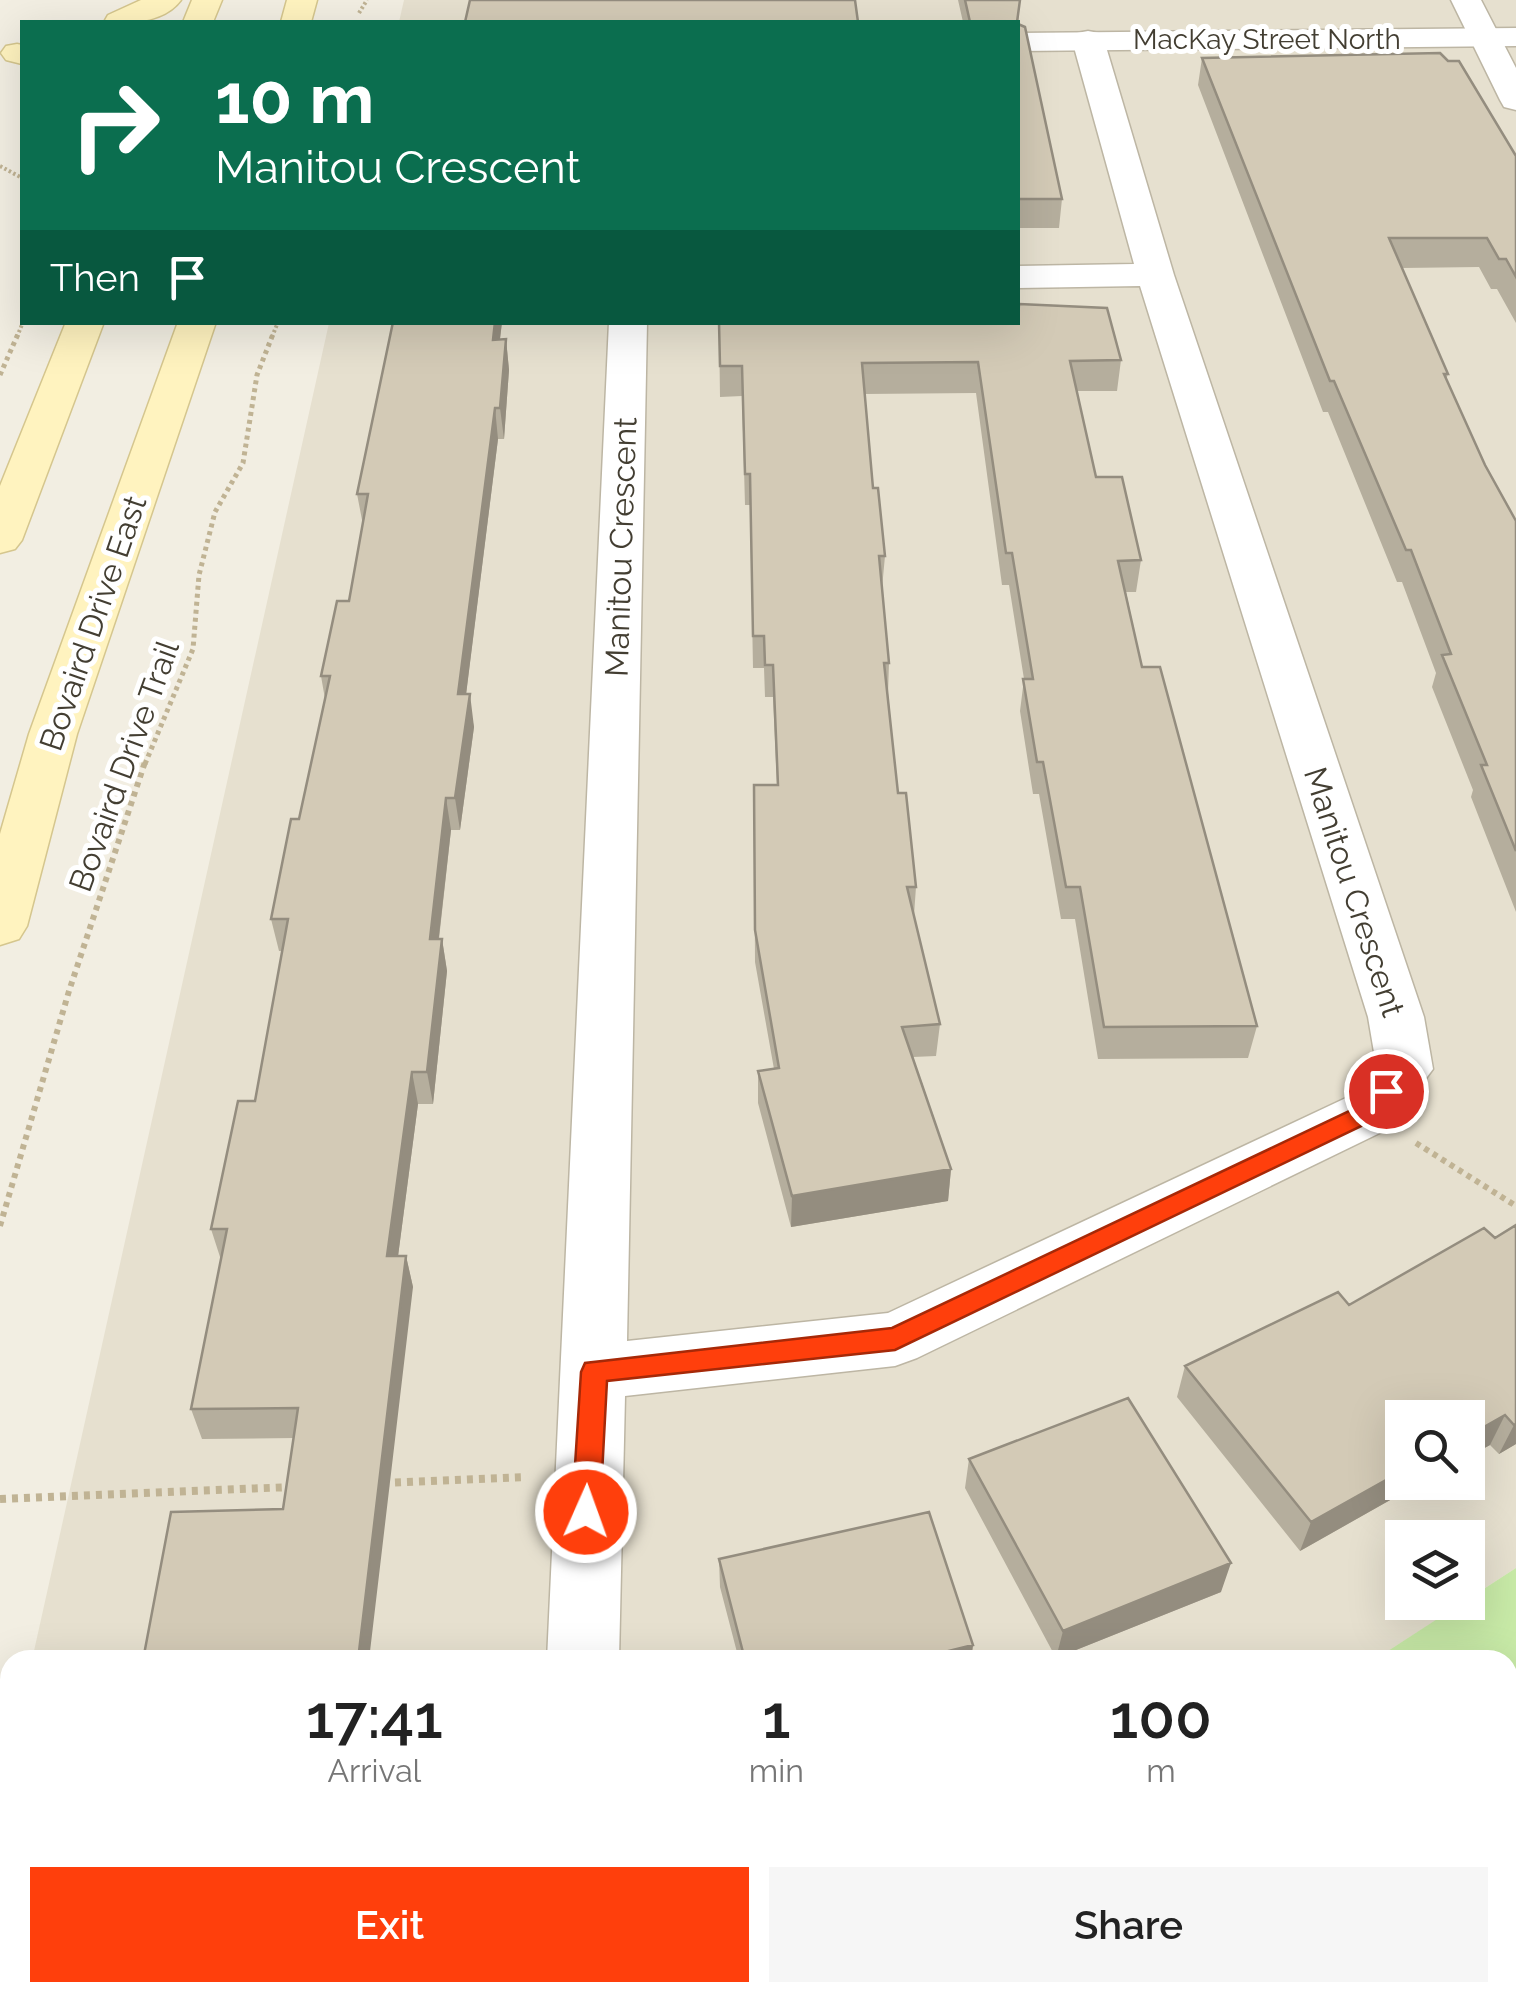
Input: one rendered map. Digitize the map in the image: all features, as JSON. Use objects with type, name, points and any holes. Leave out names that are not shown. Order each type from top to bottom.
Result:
[{"type":"main road","points":[[123,20],[166,0]]},
{"type":"main road","points":[[0,540],[84,325]]},
{"type":"main road","name":"Bovaird Drive East","points":[[0,926],[52,734],[195,325]]},
{"type":"street","points":[[1466,0],[1501,37],[1515,97]]},
{"type":"street","name":"MacKay Street North","points":[[1020,42],[1501,37]]},
{"type":"street","name":"Manitou Crescent","points":[[594,1372],[895,1339],[1368,1112],[1404,1069],[1396,1017],[1155,276],[1088,40]]},
{"type":"street","points":[[1020,277],[1155,276]]},
{"type":"street","name":"Manitou Crescent","points":[[583,1650],[628,325]]},
{"type":"path","points":[[356,20],[366,0]]},
{"type":"path","points":[[0,375],[22,325]]},
{"type":"path","name":"Bovaird Drive Trail","points":[[0,1226],[69,991],[141,775],[193,648],[199,575],[215,512],[243,462],[250,438],[257,375],[277,325]]},
{"type":"path","points":[[1368,1112],[1516,1206]]},
{"type":"path","points":[[372,1483],[587,1474]]},
{"type":"path","points":[[0,1498],[294,1486]]},
{"type":"shaded area","points":[[404,0],[1516,0],[1516,1568],[1485,1588],[1485,1520],[1385,1520],[1385,1620],[1436,1620],[1390,1650],[34,1650],[329,325],[1020,325],[1020,20],[399,20]]},
{"type":"green space","points":[[1516,1568],[1516,1650],[1389,1650],[1436,1620],[1485,1620],[1485,1588]]},
{"type":"building","points":[[470,0],[855,0],[858,20],[465,20]]},
{"type":"building","points":[[965,0],[1020,0],[1017,20],[970,20]]},
{"type":"building","points":[[1020,25],[1025,27],[1062,199],[1020,199]]},
{"type":"building","points":[[1440,53],[1448,61],[1459,61],[1516,156],[1516,277],[1487,238],[1389,238],[1448,374],[1444,374],[1485,465],[1516,521],[1516,851],[1481,765],[1487,765],[1442,655],[1451,654],[1411,550],[1406,550],[1334,381],[1330,381],[1202,58]]},
{"type":"building","points":[[1020,304],[1107,308],[1121,360],[1070,361],[1096,477],[1122,477],[1141,560],[1118,561],[1142,667],[1160,667],[1257,1026],[1104,1027],[1080,887],[1066,887],[1043,762],[1037,762],[1023,679],[1033,679],[1012,553],[1006,553],[978,362],[862,363],[873,488],[878,488],[885,556],[879,556],[889,663],[884,663],[898,793],[906,793],[916,887],[907,887],[940,1024],[902,1027],[951,1169],[792,1196],[758,1071],[779,1068],[755,930],[754,785],[778,785],[773,665],[765,665],[764,636],[753,636],[750,474],[745,474],[742,366],[720,366],[719,325],[1020,325]]},
{"type":"building","points":[[392,325],[495,325],[493,340],[506,339],[500,408],[495,408],[458,694],[470,694],[455,798],[446,798],[430,939],[442,939],[427,1072],[412,1072],[387,1256],[406,1256],[359,1650],[145,1650],[171,1512],[283,1509],[298,1408],[191,1409],[227,1229],[211,1229],[238,1101],[255,1101],[288,919],[271,919],[291,819],[299,819],[330,676],[321,676],[337,601],[349,601],[368,494],[357,494]]},
{"type":"building","points":[[1516,1225],[1516,1424],[1505,1415],[1485,1426],[1485,1400],[1385,1400],[1385,1481],[1311,1522],[1185,1366],[1338,1292],[1349,1305],[1484,1228],[1495,1238]]},
{"type":"building","points":[[1128,1398],[1231,1563],[1063,1631],[969,1459]]},
{"type":"building","points":[[929,1512],[973,1645],[953,1650],[742,1650],[719,1559]]},
{"type":"route","points":[[586,1512],[594,1372],[895,1339],[1368,1112],[1386,1091]]}]
